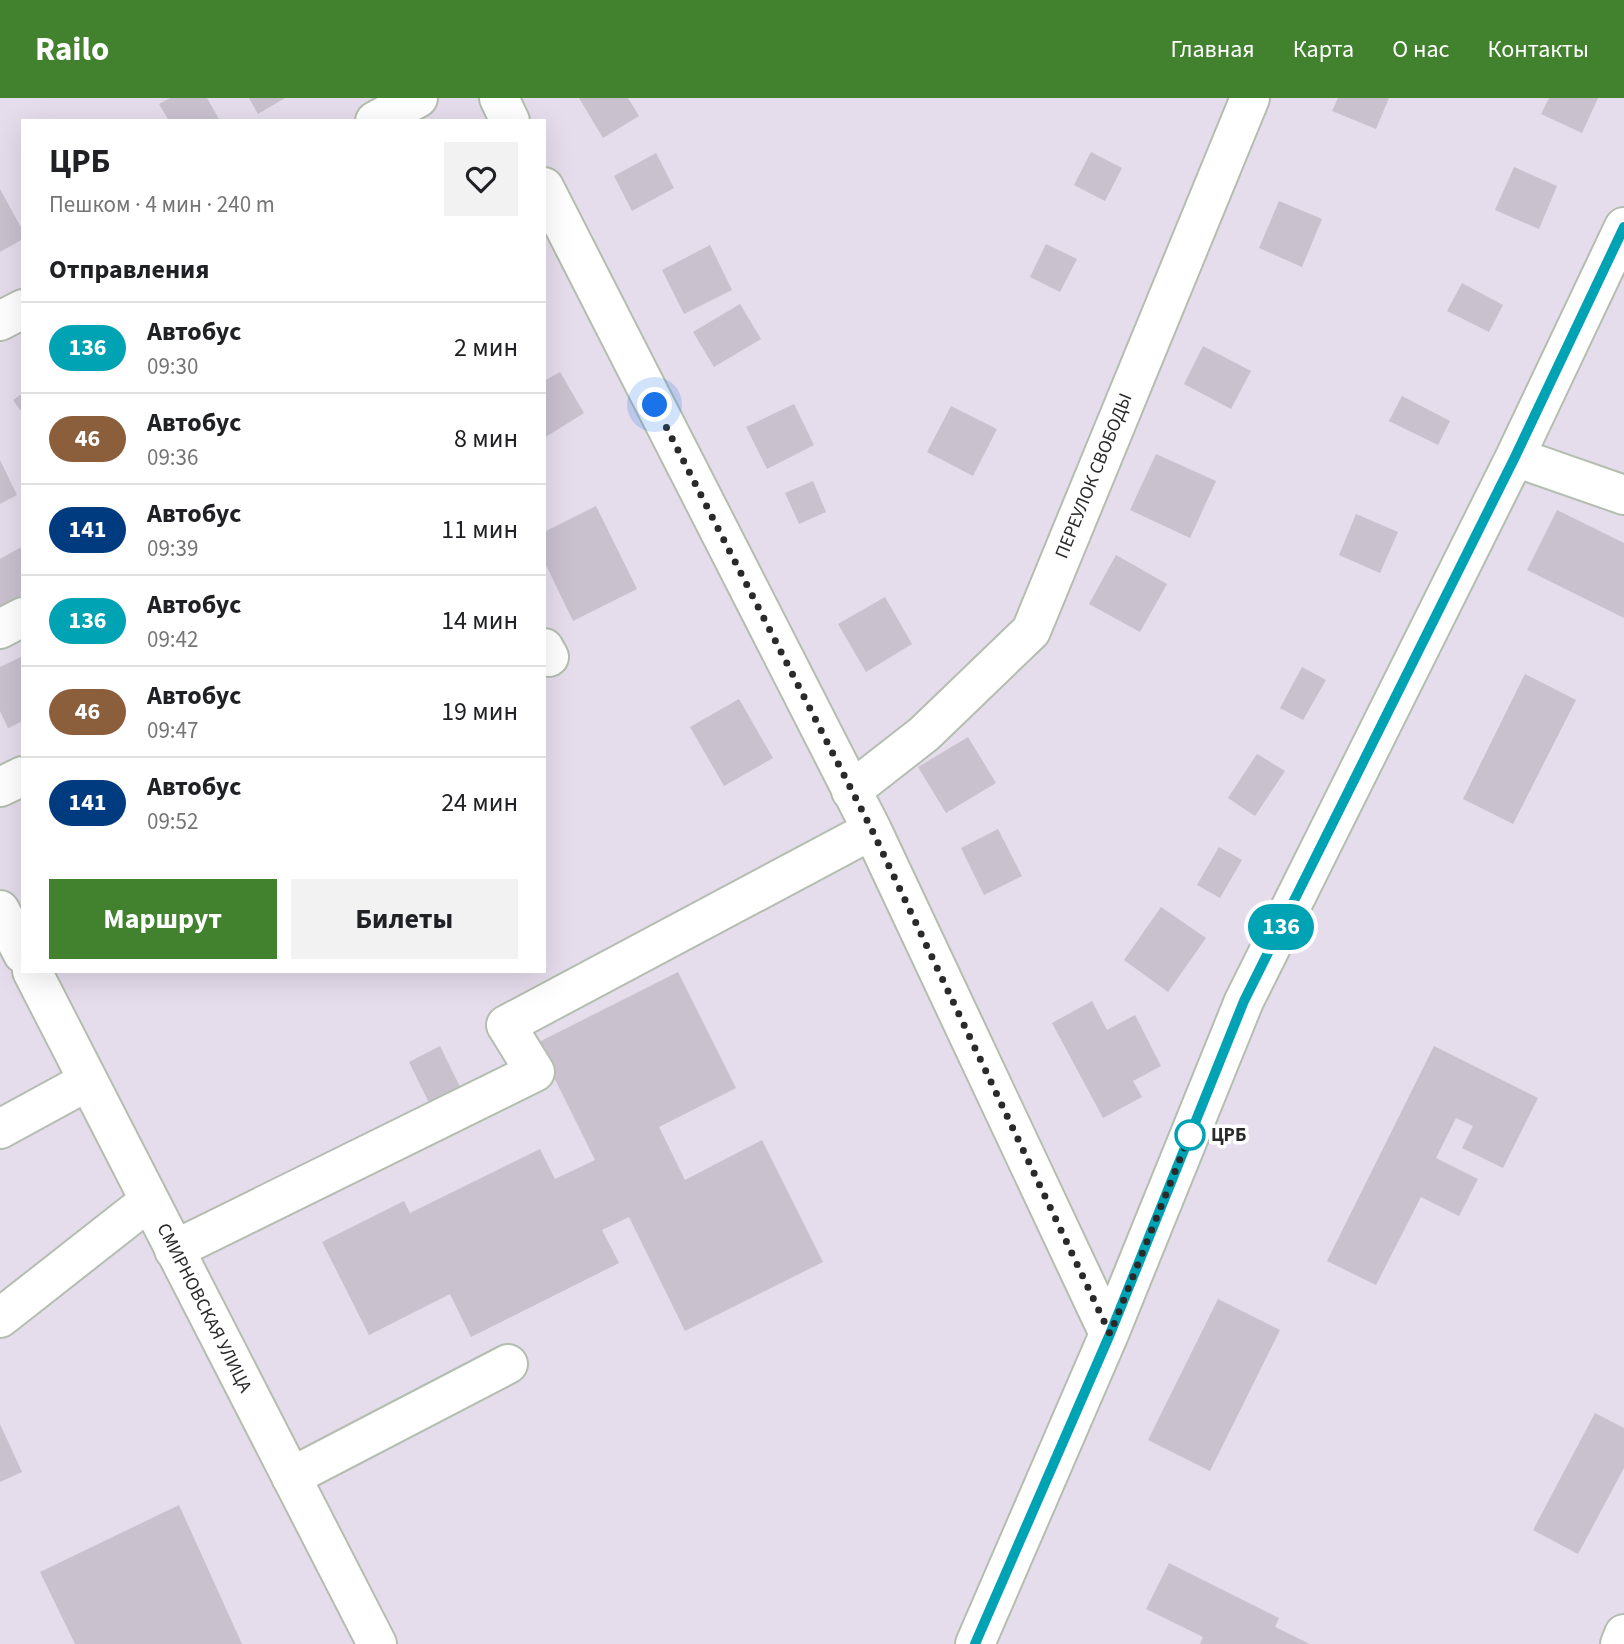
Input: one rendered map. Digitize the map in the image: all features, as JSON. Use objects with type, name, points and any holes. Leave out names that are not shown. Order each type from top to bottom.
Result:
[{"type":"street","points":[[379,119],[418,98]]},
{"type":"street","points":[[499,98],[509,119]]},
{"type":"street","name":"ПЕРЕУЛОК СВОБОДЫ","points":[[851,791],[924,734],[1031,631],[1250,98]]},
{"type":"street","points":[[546,191],[872,830],[1110,1334]]},
{"type":"street","points":[[975,1644],[1110,1334],[1244,1001],[1515,457],[1624,227]]},
{"type":"street","points":[[0,321],[21,310]]},
{"type":"street","points":[[1515,457],[1624,495]]},
{"type":"street","points":[[0,629],[21,618]]},
{"type":"street","points":[[0,787],[21,777]]},
{"type":"street","points":[[174,1250],[535,1072],[506,1025],[872,830]]},
{"type":"street","points":[[1,913],[21,950]]},
{"type":"street","name":"СМИРНОВСКАЯ УЛИЦА","points":[[33,973],[377,1644]]},
{"type":"street","points":[[0,1129],[88,1081]]},
{"type":"street","points":[[0,1318],[149,1200]]},
{"type":"street","points":[[291,1477],[508,1364]]},
{"type":"street","points":[[1619,1644],[1624,1634]]},
{"type":"building","points":[[170,98],[207,98],[219,119],[168,119],[159,104]]},
{"type":"building","points":[[249,98],[285,98],[258,114]]},
{"type":"building","points":[[579,98],[628,98],[639,116],[603,138]]},
{"type":"building","points":[[1338,98],[1389,98],[1376,129],[1332,111]]},
{"type":"building","points":[[1549,98],[1598,98],[1582,133],[1541,114]]},
{"type":"building","points":[[1091,152],[1122,168],[1105,201],[1074,185]]},
{"type":"building","points":[[656,153],[674,188],[632,211],[614,176]]},
{"type":"building","points":[[1514,167],[1557,186],[1539,229],[1495,210]]},
{"type":"building","points":[[0,189],[21,227],[21,240],[0,252]]},
{"type":"building","points":[[1279,201],[1322,219],[1302,267],[1259,248]]},
{"type":"building","points":[[1046,244],[1077,259],[1060,292],[1030,277]]},
{"type":"building","points":[[710,245],[732,290],[684,314],[662,270]]},
{"type":"building","points":[[1462,283],[1503,305],[1489,332],[1447,311]]},
{"type":"building","points":[[740,304],[761,339],[714,367],[693,332]]},
{"type":"building","points":[[1203,346],[1251,371],[1231,409],[1184,384]]},
{"type":"building","points":[[560,372],[584,413],[546,437],[546,380]]},
{"type":"building","points":[[21,394],[21,411],[13,400]]},
{"type":"building","points":[[1402,396],[1450,421],[1438,445],[1389,421]]},
{"type":"building","points":[[794,404],[814,445],[767,469],[746,427]]},
{"type":"building","points":[[951,406],[997,429],[973,476],[927,452]]},
{"type":"building","points":[[1156,454],[1216,481],[1190,538],[1130,510]]},
{"type":"building","points":[[0,460],[17,495],[0,504]]},
{"type":"building","points":[[813,481],[826,512],[799,524],[785,493]]},
{"type":"building","points":[[596,506],[637,589],[573,621],[546,565],[546,531]]},
{"type":"building","points":[[1557,510],[1624,543],[1624,618],[1527,570]]},
{"type":"building","points":[[1356,514],[1398,532],[1380,573],[1339,555]]},
{"type":"building","points":[[21,547],[21,595],[0,609],[0,559]]},
{"type":"building","points":[[1116,555],[1167,584],[1140,632],[1089,604]]},
{"type":"building","points":[[885,597],[912,644],[866,672],[838,624]]},
{"type":"building","points":[[21,657],[21,722],[8,728],[0,711],[0,667]]},
{"type":"building","points":[[1302,667],[1326,680],[1303,720],[1280,708]]},
{"type":"building","points":[[1525,674],[1576,700],[1513,824],[1463,799]]},
{"type":"building","points":[[739,699],[773,758],[724,786],[690,727]]},
{"type":"building","points":[[968,737],[996,783],[946,813],[918,767]]},
{"type":"building","points":[[1257,754],[1285,771],[1255,816],[1228,798]]},
{"type":"building","points":[[998,829],[1022,876],[984,895],[961,848]]},
{"type":"building","points":[[1219,847],[1242,860],[1220,898],[1197,885]]},
{"type":"building","points":[[1161,907],[1206,938],[1168,992],[1124,960]]},
{"type":"building","points":[[678,972],[736,1088],[659,1127],[685,1180],[762,1140],[823,1262],[685,1331],[629,1217],[602,1230],[619,1263],[471,1337],[450,1294],[369,1335],[322,1242],[404,1201],[410,1213],[540,1149],[555,1179],[595,1160],[537,1043]]},
{"type":"building","points":[[1092,1001],[1107,1030],[1135,1015],[1161,1066],[1133,1081],[1142,1097],[1103,1118],[1052,1023]]},
{"type":"building","points":[[440,1046],[463,1093],[432,1109],[409,1062]]},
{"type":"building","points":[[1434,1046],[1538,1098],[1503,1168],[1462,1148],[1473,1126],[1456,1118],[1436,1158],[1478,1179],[1459,1216],[1421,1197],[1376,1285],[1327,1261]]},
{"type":"building","points":[[1218,1299],[1280,1330],[1210,1471],[1148,1440]]},
{"type":"building","points":[[1595,1413],[1624,1428],[1624,1468],[1578,1554],[1533,1530]]},
{"type":"building","points":[[0,1424],[22,1472],[0,1482]]},
{"type":"building","points":[[179,1505],[242,1644],[75,1644],[40,1572]]},
{"type":"building","points":[[1169,1563],[1279,1618],[1275,1627],[1310,1644],[1200,1644],[1203,1637],[1146,1609]]},
{"type":"bus line","name":"136","points":[[975,1644],[1110,1334],[1244,1001],[1515,457],[1624,227]]},
{"type":"place","name":"ЦРБ","points":[[1190,1135]]},
{"type":"route","points":[[655,405],[872,830],[1110,1334],[1192,1129],[1190,1135]]}]
